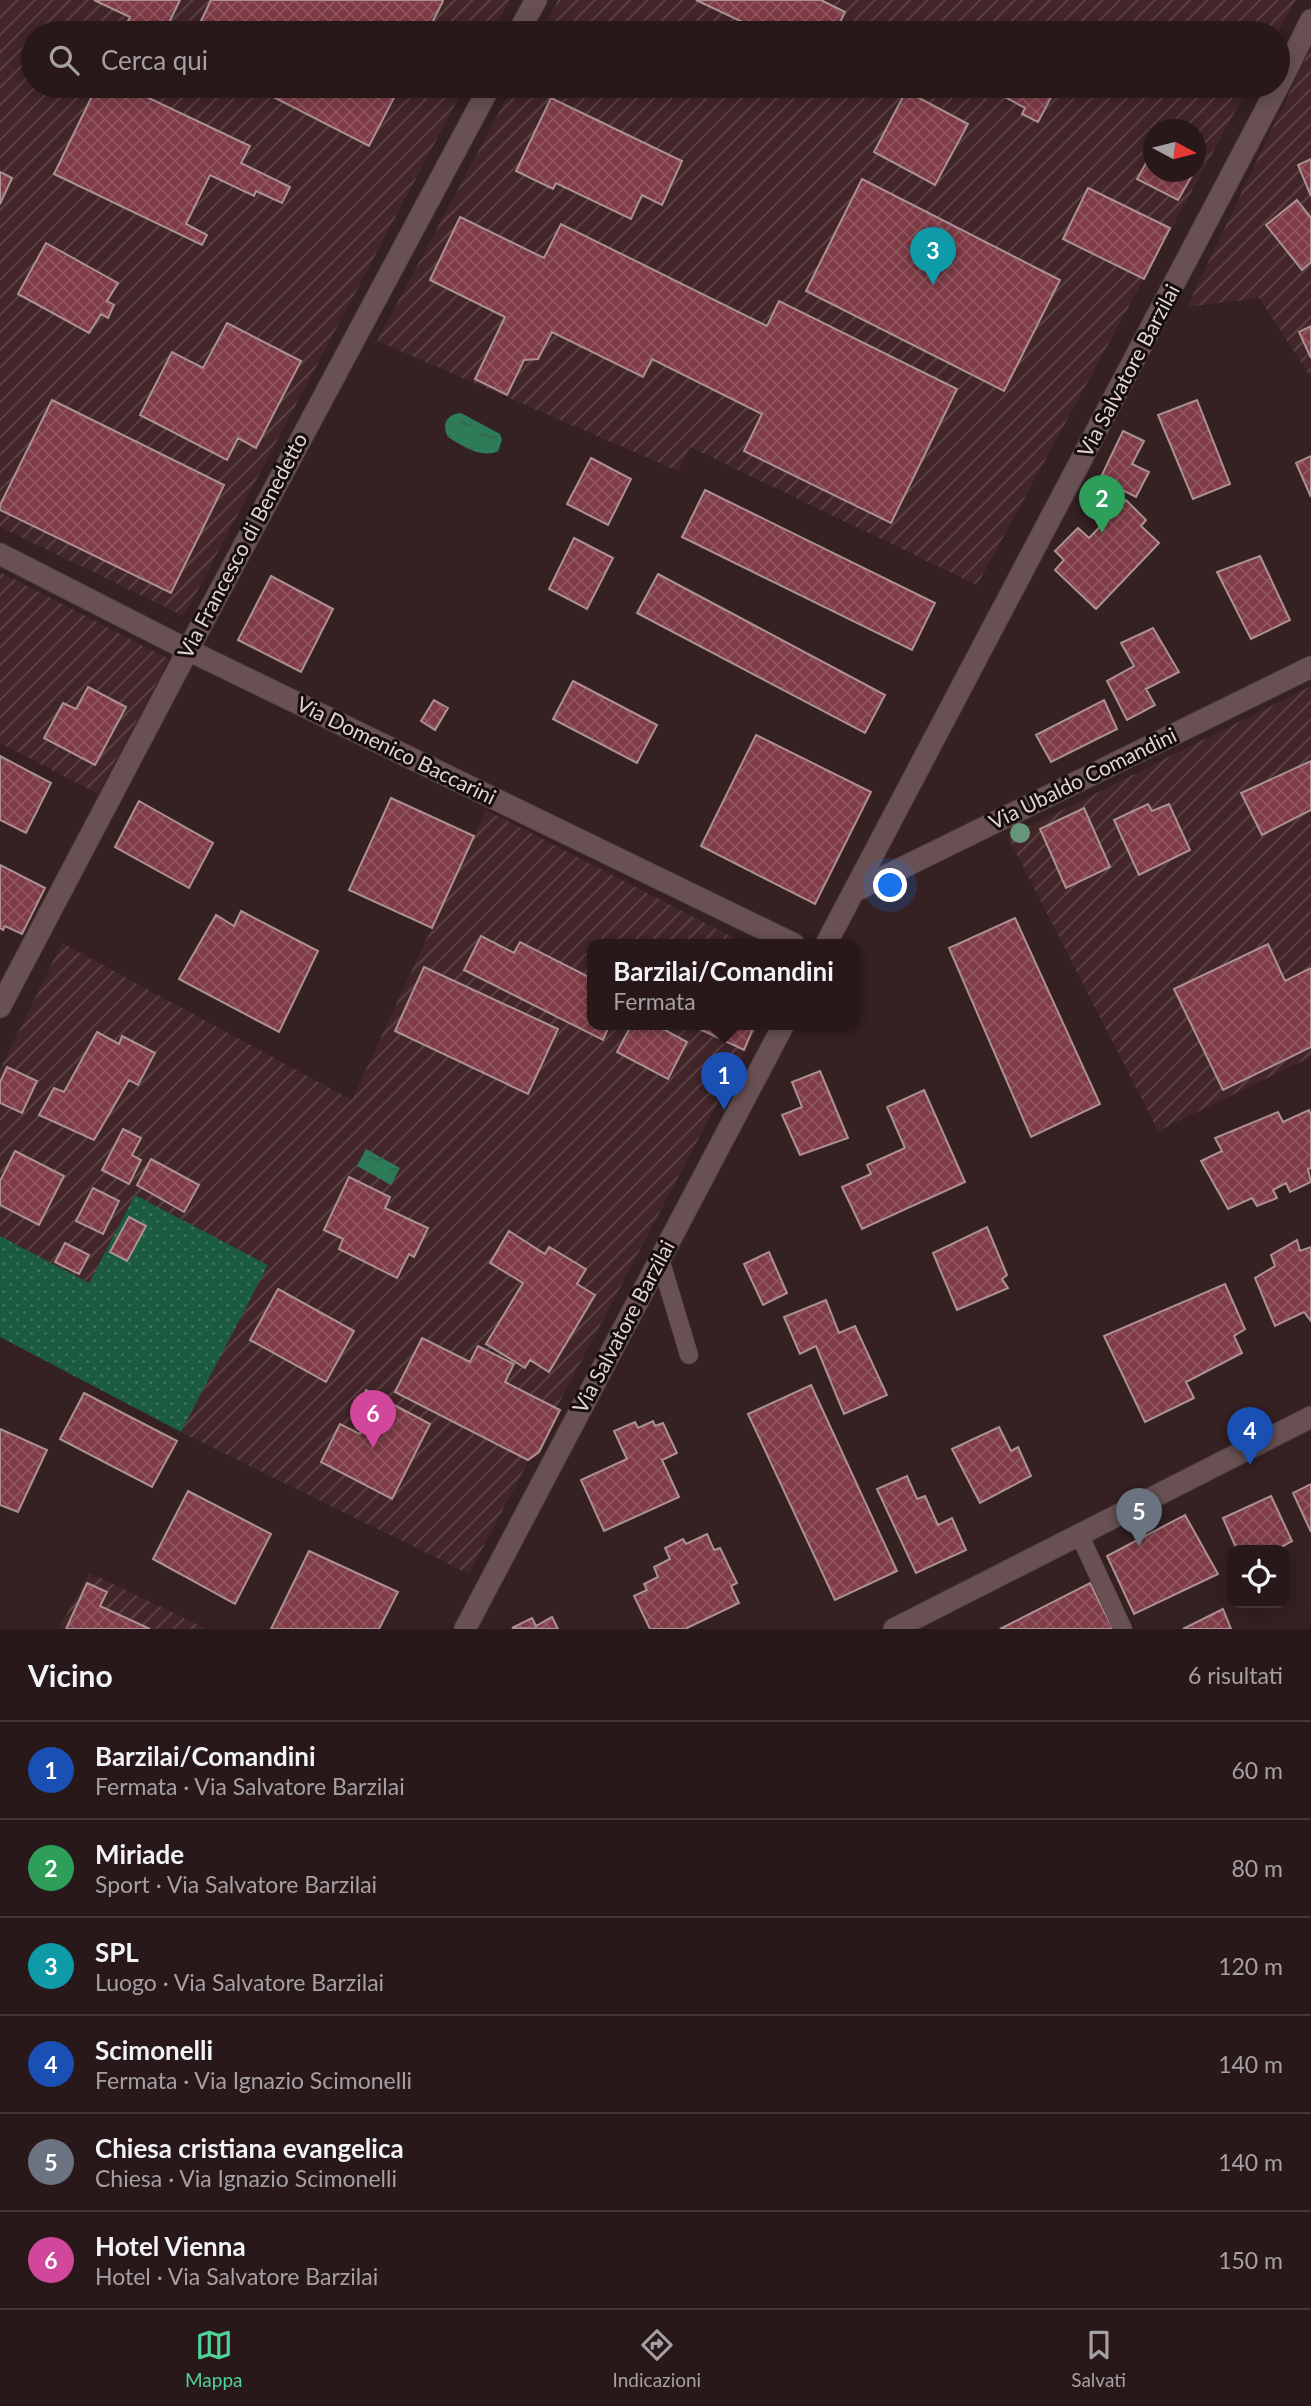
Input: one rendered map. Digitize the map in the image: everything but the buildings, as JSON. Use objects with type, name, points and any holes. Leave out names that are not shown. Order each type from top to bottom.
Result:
[{"type":"street","points":[[525,21],[536,0]]},
{"type":"street","name":"Via Salvatore Barzilai","points":[[1290,60],[1311,20]]},
{"type":"street","name":"Via Francesco di Benedetto","points":[[0,1007],[484,98]]},
{"type":"street","name":"Via Salvatore Barzilai","points":[[829,939],[1270,98]]},
{"type":"street","name":"Via Domenico Baccarini","points":[[0,554],[188,650],[784,939]]},
{"type":"street","name":"Via Ubaldo Comandini","points":[[855,891],[1311,667]]},
{"type":"street","name":"Via Salvatore Barzilai","points":[[465,1629],[781,1030]]},
{"type":"street","points":[[894,1629],[1311,1417]]},
{"type":"lane","points":[[660,1259],[689,1355]]},
{"type":"lane","points":[[1080,1536],[1124,1629]]},
{"type":"shaded area","points":[[0,0],[510,0],[499,21],[21,21],[21,98],[459,98],[184,616],[0,527]]},
{"type":"shaded area","points":[[558,0],[1296,0],[1284,21],[547,21]]},
{"type":"shaded area","points":[[1311,47],[1311,377],[1259,298],[1187,307],[1287,98],[1290,98],[1290,91]]},
{"type":"shaded area","points":[[507,98],[1242,98],[1206,165],[1206,119],[1143,119],[1143,182],[1197,182],[977,585],[690,447],[678,471],[377,341]]},
{"type":"shaded area","points":[[0,572],[169,659],[98,794],[0,743]]},
{"type":"shaded area","points":[[1311,686],[1311,1057],[1158,1131],[1008,837]]},
{"type":"shaded area","points":[[486,810],[736,939],[587,939],[587,1030],[756,1030],[469,1574],[181,1432],[267,1265],[135,1195],[89,1283],[0,1236],[0,1070],[62,943],[352,1100]]},
{"type":"shaded area","points":[[135,1195],[268,1265],[181,1432],[0,1337],[0,1236],[89,1283]],"holes":[[[129,1217],[146,1227],[127,1261],[110,1252]]]},
{"type":"shaded area","points":[[90,1573],[207,1629],[58,1629]]},
{"type":"water","points":[[461,413],[500,434],[502,440],[498,451],[479,452],[448,437],[445,424],[452,415]]},
{"type":"water","points":[[366,1149],[400,1168],[391,1185],[357,1166]]},
{"type":"place","name":"SPL","points":[[933,285]]},
{"type":"place","name":"Miriade","points":[[1102,533]]},
{"type":"place","name":"Barzilai/Comandini","points":[[724,1110]]},
{"type":"place","name":"Hotel Vienna","points":[[373,1448]]},
{"type":"place","name":"Scimonelli","points":[[1250,1465]]},
{"type":"place","name":"Chiesa cristiana evangelica","points":[[1139,1546]]}]
